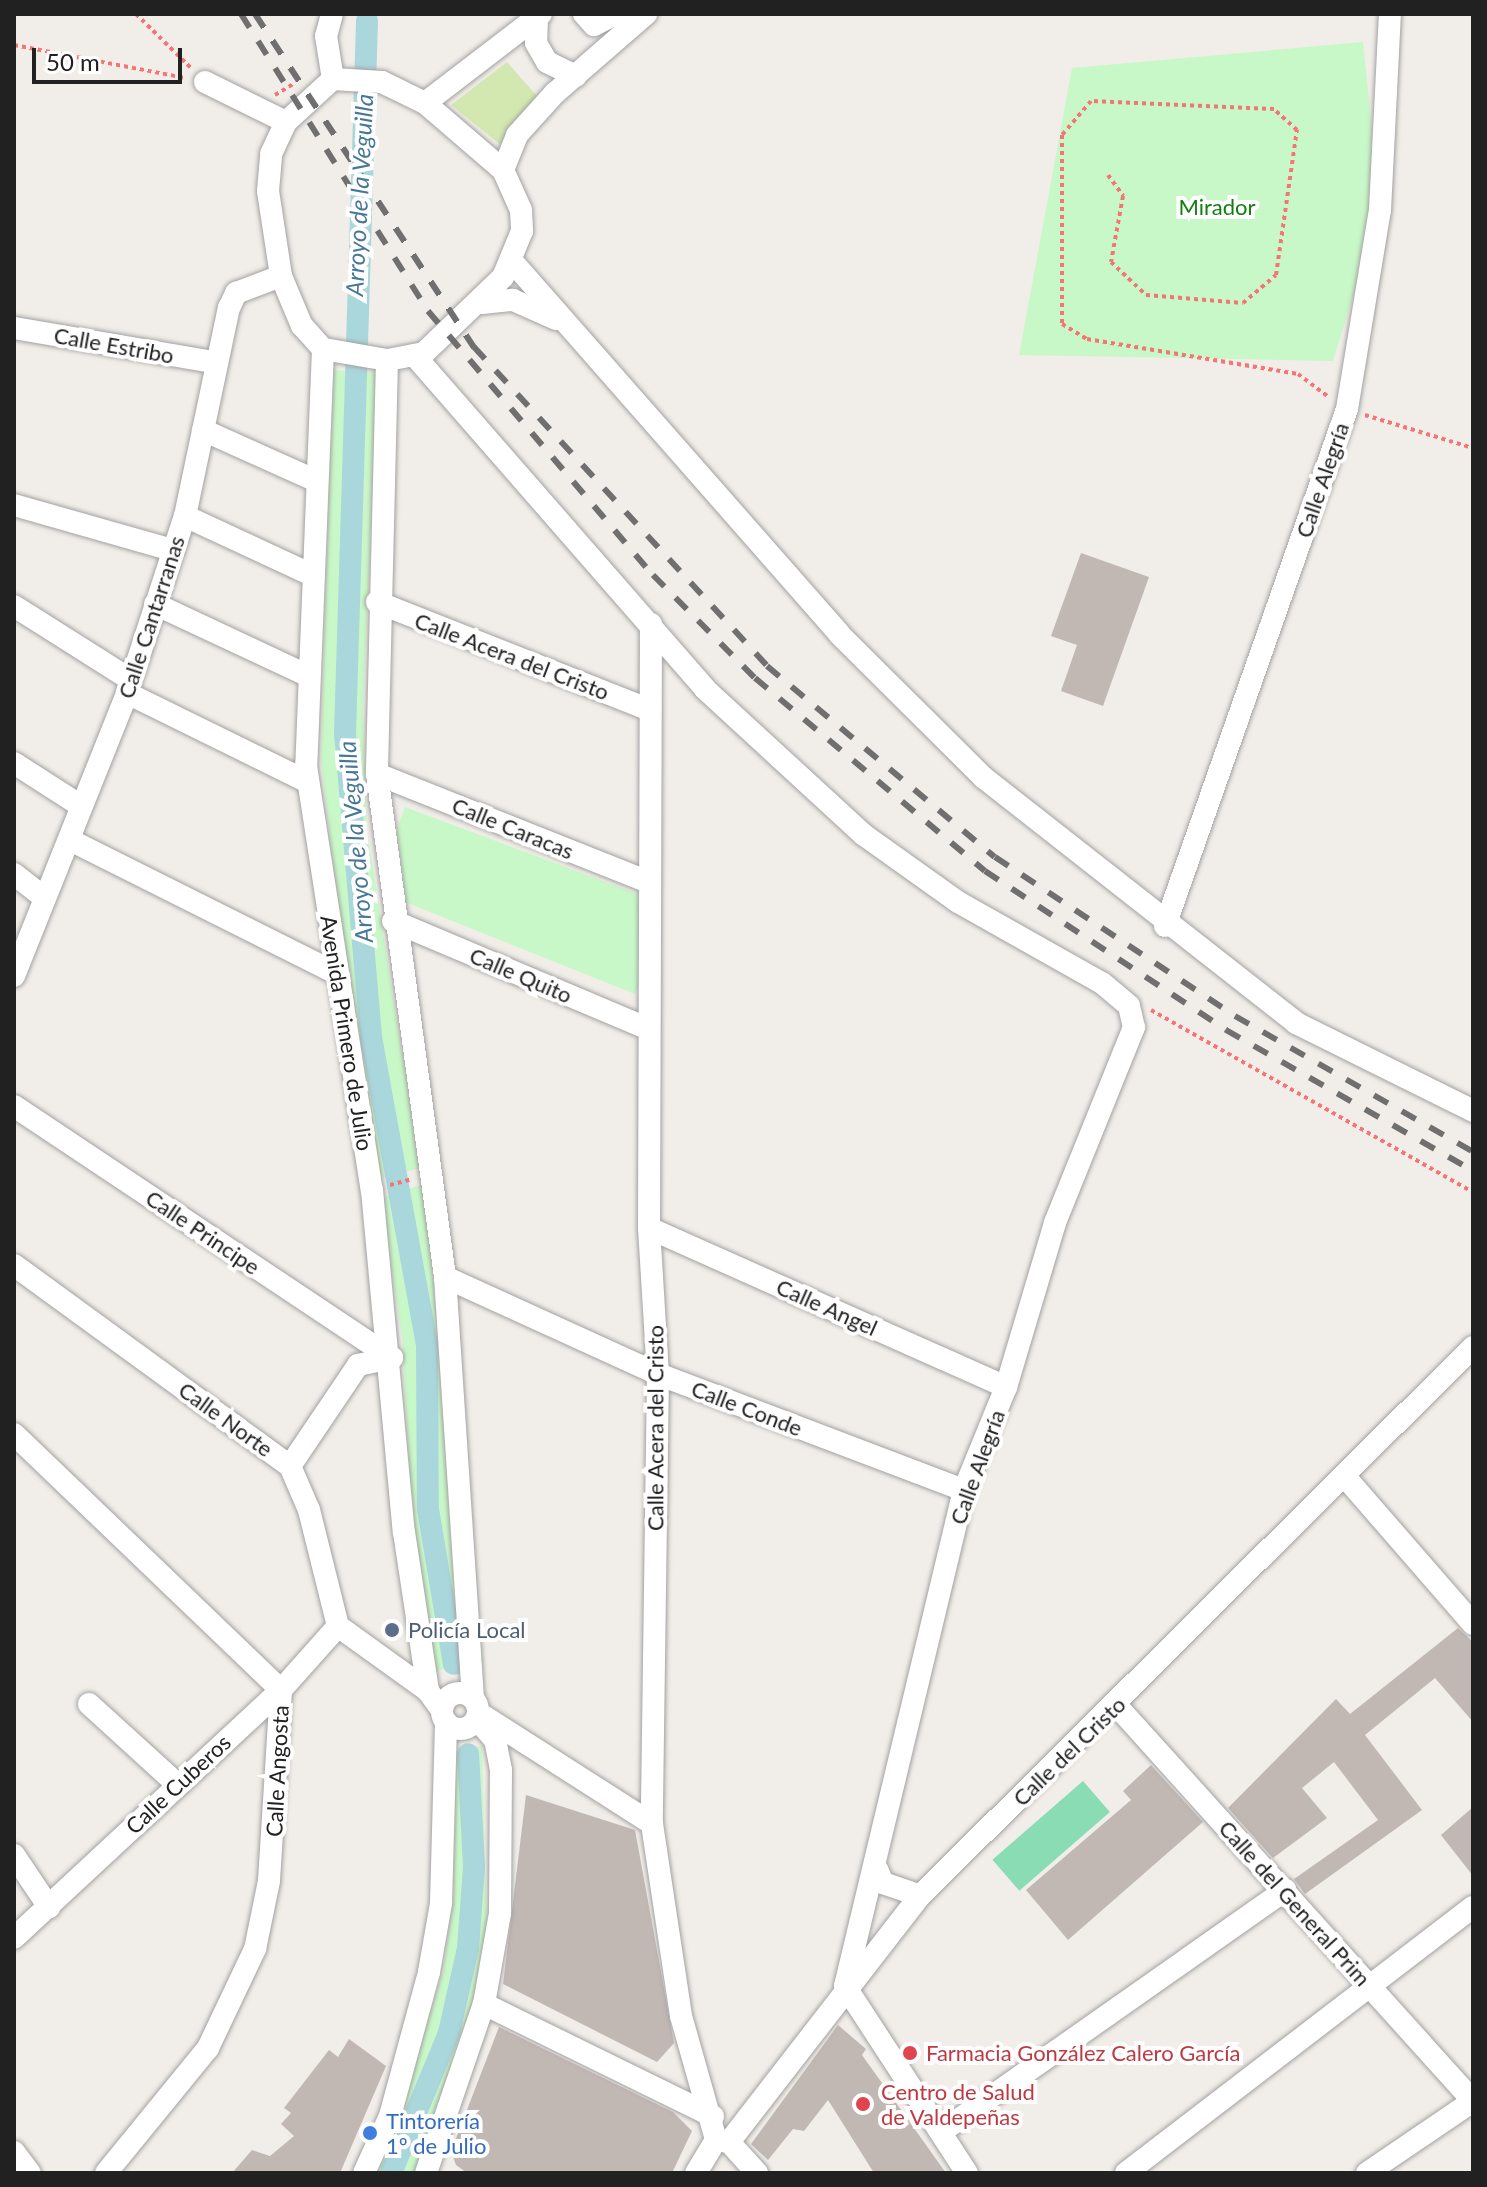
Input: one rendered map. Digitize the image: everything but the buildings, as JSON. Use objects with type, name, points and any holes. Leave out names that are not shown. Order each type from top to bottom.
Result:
[{"type":"street","points":[[332,14],[326,36],[333,79]]},
{"type":"street","points":[[584,14],[594,25],[616,14]]},
{"type":"street","points":[[503,170],[517,135],[576,76],[646,14]]},
{"type":"street","name":"Calle Alegría","points":[[1165,926],[1347,409],[1380,210],[1390,14]]},
{"type":"street","points":[[425,103],[539,16]]},
{"type":"street","points":[[539,16],[536,43],[547,62],[576,76]]},
{"type":"street","points":[[333,79],[382,82],[425,103],[503,170],[521,210],[511,260],[482,303],[414,355],[387,360],[323,349],[302,326],[281,276],[268,191],[271,154],[286,122],[333,79]]},
{"type":"street","points":[[205,82],[286,122]]},
{"type":"street","points":[[511,260],[557,319],[850,645],[984,778],[1165,926],[1296,1023],[1473,1111]]},
{"type":"street","name":"Calle Cantarranas","points":[[14,976],[129,686],[185,516],[213,362],[236,293],[281,276]]},
{"type":"street","points":[[482,303],[513,300],[557,319]]},
{"type":"street","name":"Calle Estribo","points":[[14,328],[213,362]]},
{"type":"street","name":"Avenida Primero de Julio","points":[[323,349],[314,480],[308,782],[372,1190],[392,1358],[404,1532],[428,1691],[444,1716]]},
{"type":"street","points":[[414,355],[705,689],[864,835],[958,902],[1102,983],[1136,1006]]},
{"type":"street","points":[[387,360],[377,602],[377,774],[393,921],[445,1277],[476,1710],[495,1740],[504,1814],[500,1913],[484,2004],[426,2173]]},
{"type":"street","points":[[203,430],[314,480]]},
{"type":"street","points":[[14,505],[172,550]]},
{"type":"street","points":[[185,516],[312,575]]},
{"type":"street","name":"Calle Acera del Cristo","points":[[377,602],[647,709]]},
{"type":"street","points":[[155,604],[309,676]]},
{"type":"street","points":[[14,606],[129,686],[308,782]]},
{"type":"street","name":"Calle Acera del Cristo","points":[[651,624],[647,709],[649,1228],[658,1374],[652,1824],[681,2016],[723,2141]]},
{"type":"street","points":[[14,763],[81,806]]},
{"type":"street","name":"Calle Caracas","points":[[377,774],[649,882]]},
{"type":"street","points":[[70,840],[336,973]]},
{"type":"street","points":[[14,874],[45,898]]},
{"type":"street","name":"Calle Quito","points":[[393,921],[649,1029]]},
{"type":"street","name":"Calle Alegría","points":[[845,1986],[877,1869],[964,1490],[1006,1387],[1055,1223],[1134,1027],[1136,1006]]},
{"type":"street","name":"Calle Principe","points":[[14,1106],[392,1358]]},
{"type":"street","name":"Calle Angel","points":[[649,1228],[1006,1387]]},
{"type":"street","name":"Calle Norte","points":[[14,1265],[290,1466],[309,1510],[338,1626]]},
{"type":"street","name":"Calle Conde","points":[[445,1277],[658,1374],[964,1490]]},
{"type":"street","name":"Calle del Cristo","points":[[696,2173],[920,1896],[1347,1479],[1473,1347]]},
{"type":"street","points":[[290,1466],[358,1365],[392,1358]]},
{"type":"street","name":"Calle Angosta","points":[[14,1434],[281,1690],[269,1881],[255,1949],[208,2048],[106,2173]]},
{"type":"street","points":[[1347,1479],[1470,1616]]},
{"type":"street","points":[[338,1626],[428,1691]]},
{"type":"street","name":"Calle Cuberos","points":[[14,1938],[281,1690],[338,1626]]},
{"type":"street","points":[[364,2173],[390,2116],[429,1972],[441,1903],[444,1716],[451,1696],[652,1824]]},
{"type":"street","points":[[89,1704],[177,1784]]},
{"type":"street","name":"Calle del General Prim","points":[[1117,1706],[1473,2101]]},
{"type":"street","points":[[444,1716],[462,1729],[476,1710]]},
{"type":"street","points":[[14,1855],[49,1907]]},
{"type":"street","points":[[877,1869],[883,1883],[920,1896]]},
{"type":"street","points":[[941,2132],[1285,1890]]},
{"type":"street","points":[[1126,2173],[1473,1907]]},
{"type":"street","points":[[845,1986],[967,2173]]},
{"type":"street","points":[[484,2004],[713,2116]]},
{"type":"street","points":[[1367,2173],[1473,2101]]},
{"type":"street","points":[[723,2141],[757,2173]]},
{"type":"street","points":[[14,2152],[30,2173]]},
{"type":"path","points":[[136,14],[205,82]]},
{"type":"path","points":[[14,45],[205,82]]},
{"type":"path","points":[[264,93],[276,95],[299,81]]},
{"type":"path","points":[[1108,175],[1123,196],[1111,262],[1146,295],[1243,303],[1276,275],[1297,130],[1274,109],[1091,101],[1062,135],[1062,324],[1087,339],[1298,374],[1347,409],[1473,448]]},
{"type":"path","points":[[1136,1006],[1473,1192]]},
{"type":"path","points":[[372,1190],[430,1175]]},
{"type":"green space","name":"Mirador","points":[[1363,42],[1380,210],[1333,361],[1019,355],[1072,68]]},
{"type":"green space","points":[[507,62],[537,96],[502,146],[451,105]]},
{"type":"green space","points":[[332,370],[378,373],[363,706],[367,830],[401,1048],[429,1166],[370,1181],[321,759]]},
{"type":"green space","points":[[405,807],[643,896],[645,971],[635,994],[405,902],[397,828]]},
{"type":"green space","points":[[424,1184],[460,1547],[484,1662],[434,1671],[413,1536],[402,1336],[381,1198]]},
{"type":"green space","points":[[482,1746],[487,1930],[478,2001],[414,2173],[372,2173],[398,2121],[443,1972],[454,1895],[451,1752]]},
{"type":"green space","points":[[1083,1781],[1110,1812],[1019,1891],[992,1860]]},
{"type":"waterway","name":"Arroyo de la Veguilla","points":[[367,21],[368,14]]},
{"type":"waterway","name":"Arroyo de la Veguilla","points":[[367,21],[345,733],[371,1037],[427,1344],[428,1509],[454,1664]]},
{"type":"waterway","name":"Arroyo de la Veguilla","points":[[391,2173],[449,2033],[468,1948],[474,1867],[468,1754]]},
{"type":"railway","points":[[241,14],[428,311],[653,575],[755,678],[985,871],[1226,1030],[1473,1171]]},
{"type":"railway","points":[[255,14],[474,347],[767,666],[995,857],[1235,1016],[1473,1152]]},
{"type":"place","name":"Policía Local","points":[[392,1630]]},
{"type":"place","name":"Farmacia González Calero García","points":[[910,2053]]},
{"type":"place","name":"Centro de Salud de Valdepeñas","points":[[863,2104]]},
{"type":"place","name":"Tintorería 1º de Julio","points":[[370,2133]]}]
